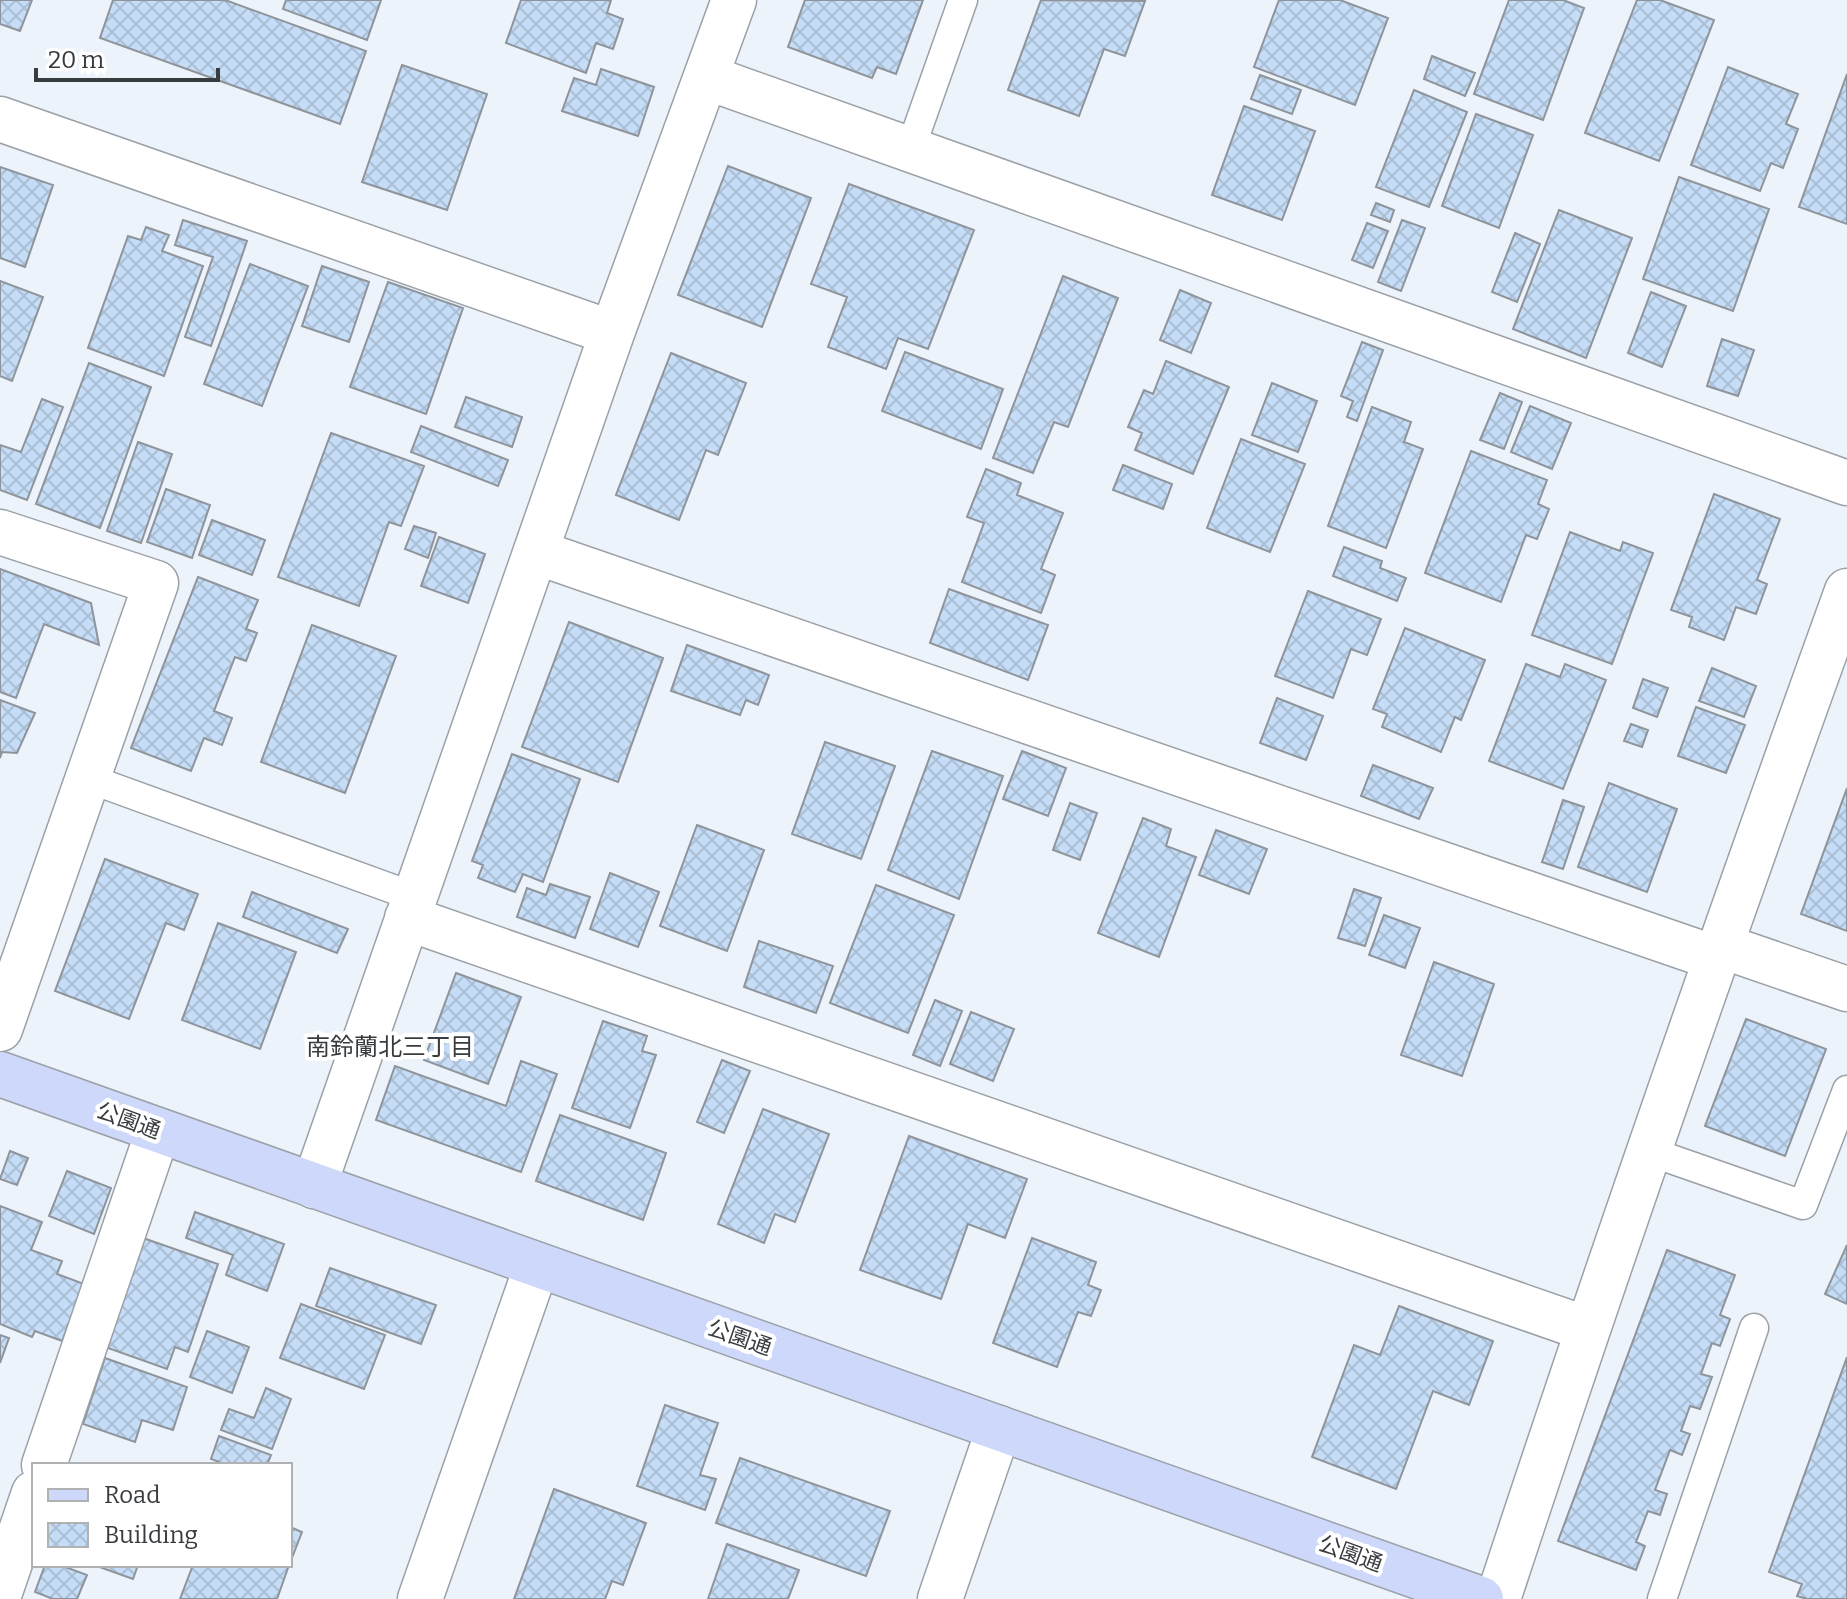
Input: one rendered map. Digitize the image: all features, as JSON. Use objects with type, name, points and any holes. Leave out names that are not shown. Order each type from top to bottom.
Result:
[{"type":"street","points":[[314,1186],[612,333],[734,0]]},
{"type":"street","points":[[706,77],[1847,483]]},
{"type":"street","points":[[0,119],[612,333]]},
{"type":"street","points":[[0,532],[156,583],[0,1029]]},
{"type":"street","points":[[536,552],[1717,952],[1847,989]]},
{"type":"street","points":[[1498,1599],[1648,1151],[1847,591]]},
{"type":"street","points":[[411,907],[1587,1329]]},
{"type":"street","name":"公園通","points":[[0,1074],[1481,1599]]},
{"type":"street","points":[[45,1463],[158,1131]]},
{"type":"street","points":[[420,1599],[537,1265]]},
{"type":"street","points":[[940,1599],[999,1428]]},
{"type":"street","points":[[0,1592],[32,1499]]},
{"type":"lane","points":[[910,150],[963,0]]},
{"type":"lane","points":[[87,778],[411,907]]},
{"type":"lane","points":[[1648,1151],[1803,1205],[1847,1090]]},
{"type":"lane","points":[[1662,1599],[1754,1328]]},
{"type":"building","points":[[0,0],[32,0],[20,31],[0,24]]},
{"type":"building","points":[[113,0],[225,0],[366,51],[340,124],[100,38]]},
{"type":"building","points":[[286,0],[381,0],[367,40],[283,9]]},
{"type":"building","points":[[521,0],[611,0],[607,13],[623,19],[613,49],[596,43],[586,73],[506,43]]},
{"type":"building","points":[[805,0],[923,0],[896,74],[877,67],[872,78],[788,47]]},
{"type":"building","points":[[1041,0],[1145,1],[1125,56],[1104,49],[1079,116],[1008,90]]},
{"type":"building","points":[[1279,0],[1340,0],[1388,18],[1355,105],[1254,67]]},
{"type":"building","points":[[1509,0],[1563,0],[1584,8],[1543,120],[1474,94]]},
{"type":"building","points":[[1637,0],[1660,0],[1714,20],[1659,161],[1585,133]]},
{"type":"building","points":[[1432,56],[1475,73],[1465,96],[1424,79]]},
{"type":"building","points":[[402,65],[487,94],[447,210],[362,182]]},
{"type":"building","points":[[1728,67],[1798,94],[1786,124],[1798,129],[1783,168],[1771,163],[1760,191],[1691,165]]},
{"type":"building","points":[[601,69],[654,87],[638,136],[562,111],[574,78],[596,85]]},
{"type":"building","points":[[1847,74],[1847,224],[1799,207]]},
{"type":"building","points":[[1260,75],[1301,90],[1292,114],[1251,99]]},
{"type":"building","points":[[1414,90],[1467,112],[1429,207],[1376,187]]},
{"type":"building","points":[[1244,106],[1315,131],[1282,220],[1212,195]]},
{"type":"building","points":[[1476,114],[1533,135],[1499,228],[1442,206]]},
{"type":"building","points":[[728,166],[811,198],[762,327],[678,295]]},
{"type":"building","points":[[0,167],[53,185],[25,267],[0,258]]},
{"type":"building","points":[[1679,177],[1769,209],[1733,311],[1643,279]]},
{"type":"building","points":[[849,184],[974,230],[928,349],[898,338],[886,369],[828,347],[847,297],[811,284]]},
{"type":"building","points":[[1376,203],[1394,210],[1390,222],[1371,215]]},
{"type":"building","points":[[1559,210],[1632,238],[1586,358],[1513,329]]},
{"type":"building","points":[[183,220],[247,241],[211,346],[185,337],[213,257],[175,245]]},
{"type":"building","points":[[1402,220],[1425,228],[1401,291],[1378,282]]},
{"type":"building","points":[[1367,223],[1388,231],[1373,268],[1352,260]]},
{"type":"building","points":[[146,227],[169,235],[162,251],[203,266],[164,376],[88,348],[128,236],[141,240]]},
{"type":"building","points":[[1515,233],[1540,244],[1517,302],[1492,292]]},
{"type":"building","points":[[250,264],[308,286],[262,406],[204,384]]},
{"type":"building","points":[[322,266],[369,282],[349,342],[302,326]]},
{"type":"building","points":[[1063,276],[1118,298],[1068,427],[1054,422],[1033,473],[993,458]]},
{"type":"building","points":[[0,281],[43,297],[12,381],[0,376]]},
{"type":"building","points":[[388,282],[463,308],[426,414],[350,387]]},
{"type":"building","points":[[1180,290],[1211,303],[1191,353],[1160,340]]},
{"type":"building","points":[[1651,292],[1686,306],[1662,367],[1628,353]]},
{"type":"building","points":[[1722,339],[1754,350],[1738,396],[1707,386]]},
{"type":"building","points":[[1362,342],[1383,350],[1357,421],[1347,417],[1353,401],[1341,396]]},
{"type":"building","points":[[905,352],[1003,389],[981,449],[882,411]]},
{"type":"building","points":[[671,353],[746,383],[718,455],[706,450],[679,520],[616,495]]},
{"type":"building","points":[[1166,361],[1229,387],[1193,474],[1135,450],[1142,433],[1128,427],[1144,390],[1153,394]]},
{"type":"building","points":[[89,363],[151,387],[100,528],[36,504]]},
{"type":"building","points":[[1272,383],[1317,401],[1298,452],[1252,435]]},
{"type":"building","points":[[1500,393],[1522,402],[1504,449],[1480,440]]},
{"type":"building","points":[[466,397],[522,417],[512,447],[455,427]]},
{"type":"building","points":[[42,399],[63,407],[27,500],[0,490],[0,445],[21,452]]},
{"type":"building","points":[[1530,406],[1571,423],[1552,469],[1511,452]]},
{"type":"building","points":[[1372,407],[1411,422],[1404,442],[1423,449],[1386,548],[1328,526]]},
{"type":"building","points":[[421,426],[508,460],[498,486],[411,452]]},
{"type":"building","points":[[331,433],[424,466],[401,526],[389,522],[359,606],[278,577]]},
{"type":"building","points":[[1241,439],[1305,464],[1270,552],[1207,528]]},
{"type":"building","points":[[138,442],[172,454],[141,543],[107,531]]},
{"type":"building","points":[[1471,451],[1547,480],[1538,504],[1549,509],[1537,539],[1526,535],[1501,602],[1425,573]]},
{"type":"building","points":[[1123,465],[1172,484],[1163,509],[1113,490]]},
{"type":"building","points":[[986,469],[1021,483],[1017,495],[1063,513],[1041,569],[1055,575],[1041,613],[962,582],[984,523],[967,517]]},
{"type":"building","points":[[166,489],[210,505],[192,558],[147,542]]},
{"type":"building","points":[[1714,494],[1780,519],[1757,580],[1767,584],[1756,614],[1736,607],[1724,640],[1689,627],[1692,617],[1671,610]]},
{"type":"building","points":[[212,520],[265,540],[252,575],[199,555]]},
{"type":"building","points":[[414,526],[436,533],[428,558],[405,549]]},
{"type":"building","points":[[1570,532],[1620,551],[1623,542],[1653,553],[1612,664],[1532,635]]},
{"type":"building","points":[[439,537],[485,554],[468,603],[421,586]]},
{"type":"building","points":[[1344,547],[1382,561],[1380,568],[1406,578],[1397,601],[1333,576]]},
{"type":"building","points":[[0,569],[91,603],[99,645],[44,624],[16,698],[0,692]]},
{"type":"building","points":[[198,577],[258,600],[246,629],[257,633],[246,661],[235,657],[214,711],[232,718],[222,745],[204,738],[191,771],[131,748]]},
{"type":"building","points":[[949,589],[1048,625],[1028,680],[930,643]]},
{"type":"building","points":[[1308,591],[1381,619],[1367,655],[1351,649],[1333,698],[1275,676]]},
{"type":"building","points":[[569,622],[663,658],[618,782],[522,747]]},
{"type":"building","points":[[312,625],[396,656],[345,793],[261,762]]},
{"type":"building","points":[[1405,628],[1485,660],[1461,720],[1455,717],[1441,752],[1382,727],[1387,714],[1373,709]]},
{"type":"building","points":[[687,645],[769,675],[758,705],[746,700],[740,715],[671,691]]},
{"type":"building","points":[[1526,664],[1560,677],[1565,664],[1606,680],[1563,789],[1489,761]]},
{"type":"building","points":[[1712,668],[1756,686],[1744,717],[1699,701]]},
{"type":"building","points":[[1643,679],[1668,688],[1657,717],[1633,708]]},
{"type":"building","points":[[1277,698],[1323,716],[1306,760],[1260,743]]},
{"type":"building","points":[[0,700],[35,713],[17,753],[2,752],[0,758]]},
{"type":"building","points":[[1696,707],[1745,725],[1726,773],[1678,756]]},
{"type":"building","points":[[1631,724],[1648,730],[1642,747],[1624,741]]},
{"type":"building","points":[[825,742],[895,766],[861,859],[792,834]]},
{"type":"building","points":[[932,751],[1003,776],[959,899],[888,870]]},
{"type":"building","points":[[1022,751],[1066,768],[1048,816],[1003,799]]},
{"type":"building","points":[[512,754],[580,779],[543,882],[523,874],[515,892],[478,878],[483,865],[472,861]]},
{"type":"building","points":[[1373,765],[1433,788],[1419,819],[1361,796]]},
{"type":"building","points":[[1609,783],[1677,809],[1647,892],[1578,867]]},
{"type":"building","points":[[1847,788],[1847,931],[1801,914]]},
{"type":"building","points":[[1563,800],[1584,807],[1563,869],[1542,862]]},
{"type":"building","points":[[1070,803],[1097,813],[1080,860],[1053,850]]},
{"type":"building","points":[[1143,818],[1171,829],[1166,846],[1196,857],[1159,957],[1098,933]]},
{"type":"building","points":[[697,825],[764,850],[727,951],[660,926]]},
{"type":"building","points":[[1216,830],[1267,849],[1249,894],[1199,875]]},
{"type":"building","points":[[105,859],[198,894],[184,930],[166,923],[129,1019],[55,991]]},
{"type":"building","points":[[610,873],[659,892],[638,947],[590,929]]},
{"type":"building","points":[[550,884],[590,897],[575,938],[517,917],[527,888],[546,895]]},
{"type":"building","points":[[876,885],[954,915],[908,1033],[830,1003]]},
{"type":"building","points":[[1354,889],[1381,898],[1365,946],[1338,938]]},
{"type":"building","points":[[252,892],[348,929],[337,953],[243,917]]},
{"type":"building","points":[[1384,915],[1420,928],[1405,968],[1369,955]]},
{"type":"building","points":[[218,923],[296,952],[260,1049],[182,1020]]},
{"type":"building","points":[[759,941],[833,966],[816,1013],[744,987]]},
{"type":"building","points":[[1434,962],[1494,984],[1462,1076],[1401,1055]]},
{"type":"building","points":[[456,973],[521,997],[488,1084],[424,1060]]},
{"type":"building","points":[[935,1000],[962,1011],[940,1066],[913,1055]]},
{"type":"building","points":[[971,1012],[1014,1029],[993,1081],[950,1064]]},
{"type":"building","points":[[1746,1019],[1826,1049],[1785,1156],[1705,1126]]},
{"type":"building","points":[[603,1021],[647,1036],[642,1051],[656,1055],[630,1128],[572,1108]]},
{"type":"building","points":[[722,1060],[750,1071],[724,1133],[697,1122]]},
{"type":"building","points":[[521,1061],[557,1074],[521,1172],[376,1120],[395,1066],[506,1106]]},
{"type":"building","points":[[763,1109],[829,1134],[795,1222],[775,1214],[764,1243],[718,1224]]},
{"type":"building","points":[[560,1115],[666,1153],[643,1220],[536,1181]]},
{"type":"building","points":[[909,1136],[1027,1179],[1005,1238],[968,1224],[941,1299],[860,1270]]},
{"type":"building","points":[[10,1151],[28,1158],[17,1185],[0,1179]]},
{"type":"building","points":[[67,1171],[111,1188],[94,1234],[49,1216]]},
{"type":"building","points":[[0,1206],[42,1222],[31,1250],[62,1261],[57,1274],[84,1284],[62,1341],[35,1331],[32,1337],[0,1324]]},
{"type":"building","points":[[195,1212],[284,1244],[267,1291],[226,1275],[233,1255],[186,1238]]},
{"type":"building","points":[[143,1238],[218,1264],[188,1352],[175,1347],[167,1369],[105,1347]]},
{"type":"building","points":[[1032,1238],[1096,1262],[1088,1285],[1101,1290],[1091,1316],[1078,1312],[1057,1367],[993,1343]]},
{"type":"building","points":[[1847,1245],[1847,1304],[1825,1294]]},
{"type":"building","points":[[1667,1250],[1735,1275],[1720,1315],[1730,1319],[1720,1346],[1712,1343],[1701,1374],[1712,1377],[1700,1409],[1690,1406],[1681,1431],[1690,1434],[1682,1455],[1670,1450],[1655,1490],[1667,1494],[1660,1515],[1648,1511],[1636,1542],[1645,1546],[1636,1570],[1558,1541]]},
{"type":"building","points":[[330,1268],[436,1305],[421,1344],[316,1306]]},
{"type":"building","points":[[301,1304],[385,1335],[364,1389],[280,1358]]},
{"type":"building","points":[[1399,1306],[1493,1341],[1469,1405],[1433,1391],[1396,1489],[1312,1457],[1354,1345],[1380,1355]]},
{"type":"building","points":[[207,1331],[249,1347],[232,1393],[190,1377]]},
{"type":"building","points":[[0,1335],[9,1338],[0,1363]]},
{"type":"building","points":[[1847,1357],[1847,1599],[1807,1599],[1797,1596],[1802,1584],[1769,1572]]},
{"type":"building","points":[[105,1358],[187,1387],[173,1430],[142,1420],[135,1442],[83,1424]]},
{"type":"building","points":[[266,1388],[291,1399],[272,1449],[221,1430],[229,1409],[254,1418]]},
{"type":"building","points":[[665,1405],[718,1423],[700,1475],[716,1479],[705,1510],[637,1486]]},
{"type":"building","points":[[219,1436],[271,1455],[268,1463],[222,1463],[211,1459]]},
{"type":"building","points":[[740,1458],[890,1511],[866,1576],[716,1523]]},
{"type":"building","points":[[554,1489],[646,1523],[623,1585],[612,1581],[605,1599],[514,1599]]},
{"type":"building","points":[[292,1528],[302,1532],[292,1558]]},
{"type":"building","points":[[727,1544],[799,1570],[788,1599],[708,1599]]},
{"type":"building","points":[[44,1567],[65,1567],[87,1575],[77,1599],[53,1599],[35,1592]]},
{"type":"building","points":[[100,1567],[137,1567],[133,1579]]},
{"type":"building","points":[[192,1567],[288,1567],[277,1599],[180,1599]]},
{"type":"district","name":"南鈴蘭北三丁目","points":[[390,1047]]}]
